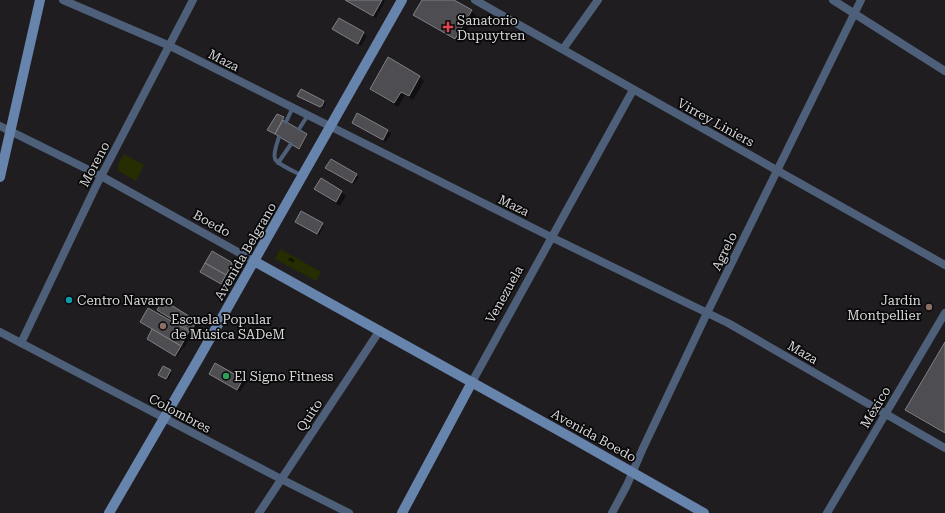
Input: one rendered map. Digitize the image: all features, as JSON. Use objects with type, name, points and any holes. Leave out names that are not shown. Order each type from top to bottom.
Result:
[{"type":"main road","points":[[0,177],[40,0]]},
{"type":"main road","name":"Avenida Belgrano","points":[[109,513],[402,0]]},
{"type":"main road","name":"Boedo","points":[[254,261],[472,382]]},
{"type":"main road","name":"Avenida Boedo","points":[[472,382],[704,513]]},
{"type":"main road","name":"Venezuela","points":[[402,513],[472,382]]},
{"type":"street","name":"Maza","points":[[63,0],[170,46],[728,323],[945,448]]},
{"type":"street","name":"Moreno","points":[[21,343],[101,176],[193,0]]},
{"type":"street","name":"Virrey Liniers","points":[[475,0],[778,170],[945,266]]},
{"type":"street","points":[[563,50],[598,0]]},
{"type":"street","points":[[833,0],[945,71]]},
{"type":"street","name":"Agrelo","points":[[612,513],[627,485],[707,313],[861,0]]},
{"type":"street","name":"Venezuela","points":[[472,382],[551,236],[633,90]]},
{"type":"street","name":"Boedo","points":[[0,126],[101,176],[254,261]]},
{"type":"street","name":"México","points":[[827,513],[945,313]]},
{"type":"street","name":"Quito","points":[[259,513],[380,330]]},
{"type":"street","name":"Colombres","points":[[0,332],[349,513]]},
{"type":"lane","points":[[286,122],[293,108]]},
{"type":"lane","points":[[299,129],[308,115]]},
{"type":"lane","points":[[279,137],[275,154],[276,160],[278,163],[302,176]]},
{"type":"lane","points":[[278,163],[291,144]]},
{"type":"green space","points":[[124,154],[144,165],[136,181],[118,169],[118,165]]},
{"type":"green space","points":[[280,249],[321,272],[316,281],[275,259]]},
{"type":"building","points":[[345,0],[382,0],[373,16]]},
{"type":"building","name":"Sanatorio Dupuytren","points":[[422,0],[454,0],[472,10],[455,39],[413,15]]},
{"type":"building","points":[[339,18],[364,32],[358,44],[332,29]]},
{"type":"building","points":[[388,57],[420,76],[409,96],[401,92],[394,103],[370,89]]},
{"type":"building","points":[[301,89],[324,101],[322,106],[320,107],[297,96]]},
{"type":"building","points":[[357,113],[388,130],[383,140],[352,123]]},
{"type":"building","points":[[277,114],[284,117],[275,134],[267,130]]},
{"type":"building","points":[[283,120],[307,134],[299,149],[275,134]]},
{"type":"building","points":[[331,159],[357,174],[352,183],[325,168]]},
{"type":"building","points":[[321,178],[342,191],[336,202],[314,189]]},
{"type":"building","points":[[301,211],[323,223],[317,234],[295,222]]},
{"type":"building","points":[[212,251],[231,262],[232,265],[226,275],[205,263]]},
{"type":"building","points":[[205,263],[226,275],[221,284],[200,272]]},
{"type":"building","points":[[163,300],[197,321],[191,331],[157,310]]},
{"type":"building","name":"Escuela Popular de Música SADeM","points":[[148,308],[189,331],[181,346],[140,322]]},
{"type":"building","points":[[152,329],[181,346],[175,356],[147,339]]},
{"type":"building","points":[[945,342],[945,433],[905,410]]},
{"type":"building","name":"El Signo Fitness","points":[[215,363],[243,379],[237,390],[209,374]]},
{"type":"building","points":[[163,366],[171,370],[166,379],[158,375]]},
{"type":"place","name":"Sanatorio Dupuytren","points":[[448,27]]},
{"type":"place","name":"Centro Navarro","points":[[69,300]]},
{"type":"place","name":"Jardín Montpellier","points":[[929,307]]},
{"type":"place","name":"Escuela Popular de Música SADeM","points":[[163,326]]},
{"type":"place","name":"El Signo Fitness","points":[[226,376]]}]
